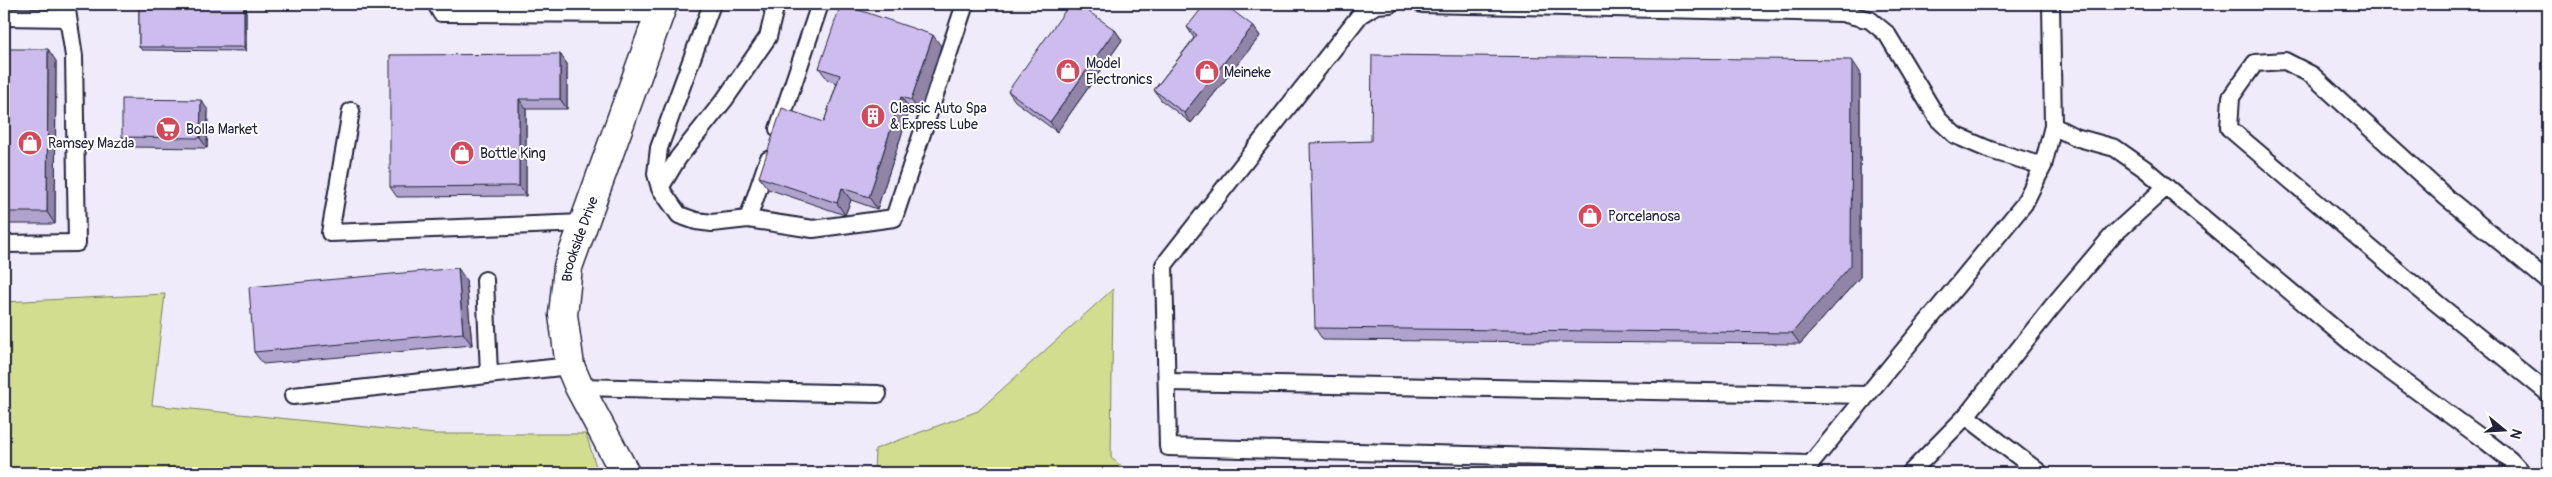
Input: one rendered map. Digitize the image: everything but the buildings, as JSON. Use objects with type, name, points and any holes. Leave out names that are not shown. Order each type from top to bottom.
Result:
[{"type":"street","name":"Brookside Drive","points":[[625,473],[575,376],[563,314],[568,268],[661,9]]},
{"type":"lane","points":[[436,4],[441,13],[661,9]]},
{"type":"lane","points":[[712,4],[697,39],[659,148],[656,174],[660,188],[679,215],[696,221],[712,223],[748,219],[813,229],[894,218],[965,4]]},
{"type":"lane","points":[[660,188],[678,158],[725,99],[768,37],[774,12],[770,4]]},
{"type":"lane","points":[[748,219],[820,4]]},
{"type":"lane","points":[[1390,4],[1376,5],[1360,15],[1164,265],[1168,447],[1806,468],[2024,204],[2043,166],[2053,126],[2051,4]]},
{"type":"lane","points":[[1422,4],[1842,13],[1870,20],[1887,34],[1938,119],[1956,134],[1990,150],[2043,166]]},
{"type":"lane","points":[[4,17],[67,11],[74,56],[77,243],[4,244]]},
{"type":"lane","points":[[2548,281],[2447,198],[2312,75],[2285,61],[2255,63],[2231,97],[2228,128],[2408,280],[2548,393]]},
{"type":"lane","points":[[351,111],[330,233],[583,223]]},
{"type":"lane","points":[[2053,126],[2075,137],[2115,148],[2166,187],[2354,345],[2502,454],[2522,473]]},
{"type":"lane","points":[[1910,473],[1966,416],[2052,307],[2106,243],[2166,187]]},
{"type":"lane","points":[[486,280],[489,374]]},
{"type":"lane","points":[[294,396],[489,374],[575,376],[878,394]]},
{"type":"lane","points":[[1168,382],[1867,395]]},
{"type":"lane","points":[[1966,416],[2040,473]]},
{"type":"green space","points":[[1113,289],[1111,458],[1131,473],[874,473],[875,449],[978,411]]},
{"type":"green space","points":[[165,294],[152,405],[435,434],[586,434],[598,473],[4,473],[4,302]]},
{"type":"place","name":"Model Electronics","points":[[1068,71]]},
{"type":"place","name":"Meineke","points":[[1207,72]]},
{"type":"place","name":"Classic Auto Spa & Express Lube","points":[[873,116]]},
{"type":"place","name":"Bolla Market","points":[[168,129]]},
{"type":"place","name":"Ramsey Mazda","points":[[30,143]]},
{"type":"place","name":"Bottle King","points":[[462,153]]},
{"type":"place","name":"Porcelanosa","points":[[1590,216]]}]
